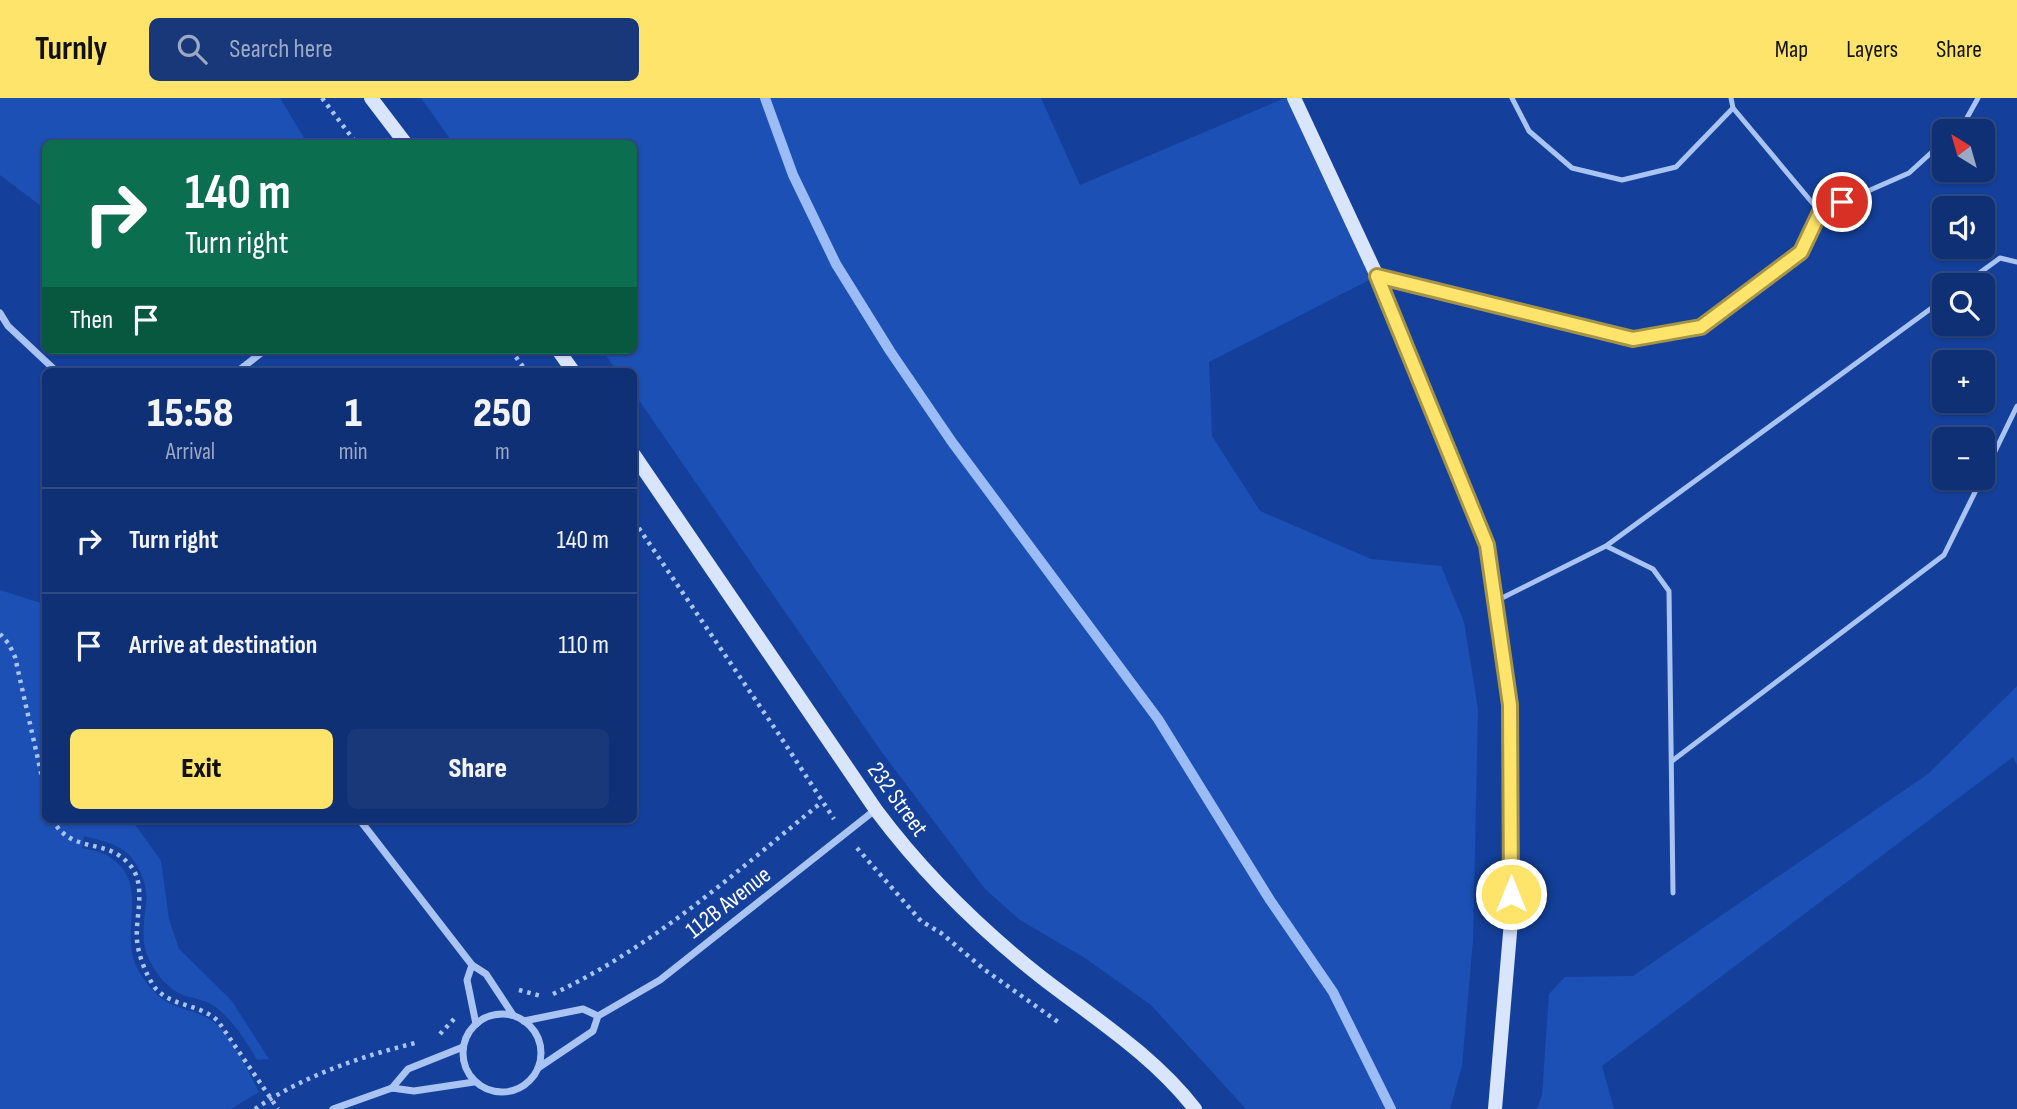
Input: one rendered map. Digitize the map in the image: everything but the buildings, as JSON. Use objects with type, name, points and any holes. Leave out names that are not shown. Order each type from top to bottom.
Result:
[{"type":"street","points":[[371,98],[403,140]]},
{"type":"street","points":[[1294,98],[1377,276],[1487,545],[1510,705],[1511,921],[1495,1109]]},
{"type":"street","points":[[0,313],[8,326],[52,368]]},
{"type":"street","points":[[242,368],[260,354]]},
{"type":"street","name":"232 Street","points":[[637,458],[876,810],[933,880],[1039,975],[1148,1059],[1195,1109]]},
{"type":"street","name":"112B Avenue","points":[[538,1068],[593,1031],[598,1016],[660,980],[876,810]]},
{"type":"street","points":[[362,823],[472,965],[486,974],[513,1015]]},
{"type":"street","points":[[472,965],[467,980],[476,1024]]},
{"type":"street","points":[[524,1021],[583,1009],[598,1016]]},
{"type":"street","points":[[499,1014],[513,1015],[524,1021],[534,1030],[540,1042],[541,1055],[532,1079],[510,1092],[498,1093],[474,1082],[463,1060],[463,1047],[467,1035],[476,1024],[499,1014]]},
{"type":"street","points":[[392,1088],[408,1069],[463,1047]]},
{"type":"street","points":[[333,1109],[392,1088],[414,1091],[474,1082]]},
{"type":"lane","points":[[1512,98],[1529,131],[1572,168],[1622,180],[1676,167],[1733,108]]},
{"type":"lane","points":[[1731,98],[1733,108],[1820,212]]},
{"type":"lane","points":[[1966,119],[1978,98]]},
{"type":"lane","points":[[1377,276],[1633,339],[1701,327],[1801,252],[1820,212],[1909,173],[1932,153]]},
{"type":"lane","points":[[1979,273],[2000,258],[2017,262]]},
{"type":"lane","points":[[1495,601],[1606,546],[1932,308]]},
{"type":"lane","points":[[1995,451],[2017,406]]},
{"type":"lane","points":[[1672,761],[1944,555],[1976,490]]},
{"type":"lane","points":[[1606,546],[1653,569],[1669,591],[1673,893]]},
{"type":"path","points":[[321,98],[354,140]]},
{"type":"path","points":[[637,525],[828,811]]},
{"type":"path","points":[[0,634],[15,657],[42,777]]},
{"type":"path","points":[[514,986],[537,997],[550,995],[584,979],[686,913],[822,802]]},
{"type":"path","points":[[54,823],[69,840],[112,851],[129,863],[139,881],[137,942],[145,969],[155,989],[168,998],[209,1013],[218,1021],[278,1109]]},
{"type":"path","points":[[863,856],[921,921],[1067,1028]]},
{"type":"path","points":[[434,1037],[442,1034],[459,1011]]},
{"type":"path","points":[[255,1109],[310,1078],[373,1054],[426,1040]]},
{"type":"shaded area","points":[[0,98],[280,98],[305,140],[42,140],[42,207],[0,175]]},
{"type":"shaded area","points":[[421,98],[1041,98],[1080,185],[1285,98],[1294,98],[1377,276],[1209,362],[1212,436],[1260,511],[1371,559],[1441,566],[1464,622],[1478,709],[1473,940],[1462,1066],[1450,1109],[1246,1109],[1151,1005],[1085,958],[1020,920],[985,889],[881,751],[637,397],[637,368],[615,368],[605,354],[637,354],[637,140],[451,140]]},
{"type":"shaded area","points":[[0,590],[42,603],[42,823],[134,823],[161,861],[169,919],[179,949],[231,1000],[269,1059],[257,1060],[235,1026],[214,1006],[183,995],[159,976],[145,947],[146,888],[136,865],[120,848],[84,836],[82,848],[108,856],[121,867],[129,880],[132,894],[133,955],[144,979],[154,992],[167,1002],[204,1016],[216,1024],[241,1056],[259,1092],[231,1109],[0,1109]]},
{"type":"shaded area","points":[[2017,686],[2017,765],[2013,757],[1602,1066],[1614,1109],[1537,1109],[1542,1095],[1549,994],[1565,977],[1633,976],[1928,774]]},
{"type":"waterway","points":[[765,98],[793,175],[836,264],[890,351],[952,442],[1158,719],[1270,900],[1333,992],[1391,1109]]},
{"type":"route","points":[[1511,894],[1510,705],[1487,545],[1377,276],[1633,339],[1701,327],[1801,252],[1820,212],[1842,202]]}]
